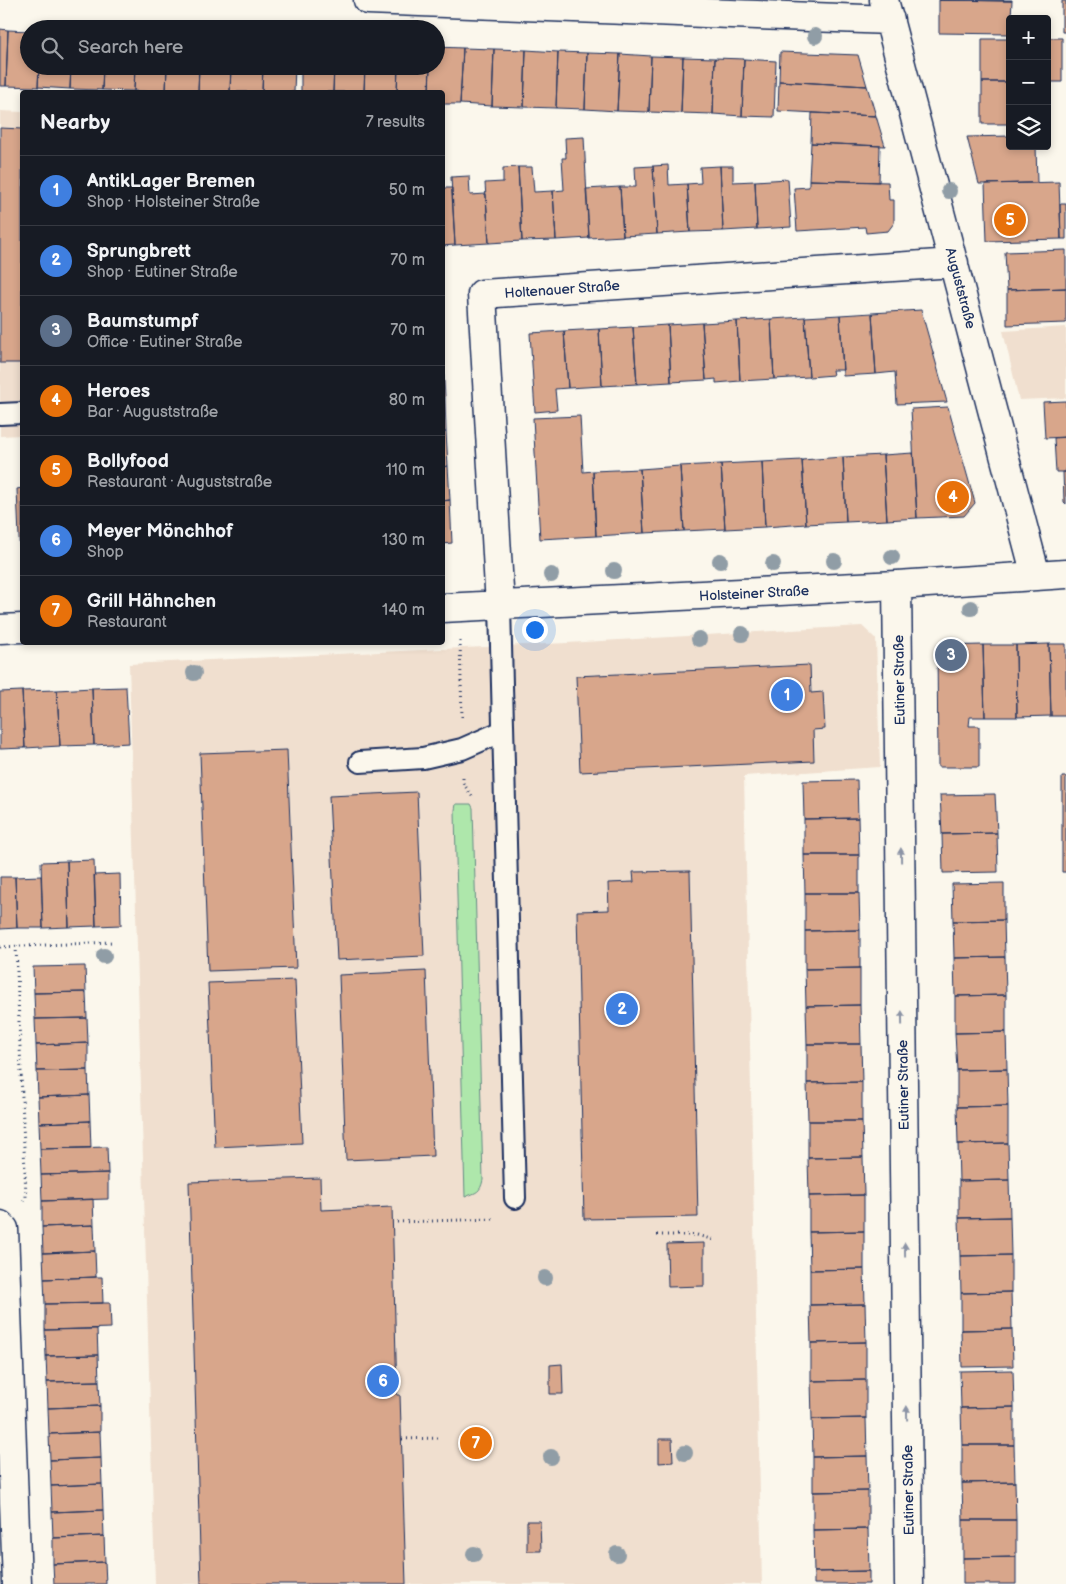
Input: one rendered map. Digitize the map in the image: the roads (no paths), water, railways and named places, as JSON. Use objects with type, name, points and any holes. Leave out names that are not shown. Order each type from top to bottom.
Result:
[{"type":"street","points":[[368,0],[887,10]]},
{"type":"street","name":"Auguststraße","points":[[887,10],[1036,576]]},
{"type":"street","name":"Holtenauer Straße","points":[[500,606],[482,294],[954,263]]},
{"type":"street","name":"Holsteiner Straße","points":[[445,608],[898,585],[1066,574]]},
{"type":"street","name":"Eutiner Straße","points":[[898,585],[909,1584]]},
{"type":"street","points":[[0,629],[20,628]]},
{"type":"street","points":[[2,1227],[16,1584]]},
{"type":"lane","points":[[0,414],[20,413]]},
{"type":"lane","points":[[500,606],[515,1198]]},
{"type":"lane","points":[[360,762],[424,758],[462,749],[503,731]]},
{"type":"place","name":"Bollyfood","points":[[1010,220]]},
{"type":"place","name":"Heroes","points":[[953,497]]},
{"type":"place","name":"Baumstumpf","points":[[951,655]]},
{"type":"place","name":"AntikLager Bremen","points":[[787,695]]},
{"type":"place","name":"Sprungbrett","points":[[622,1009]]},
{"type":"place","name":"Meyer Mönchhof","points":[[383,1381]]},
{"type":"place","name":"Grill Hähnchen","points":[[476,1443]]}]
